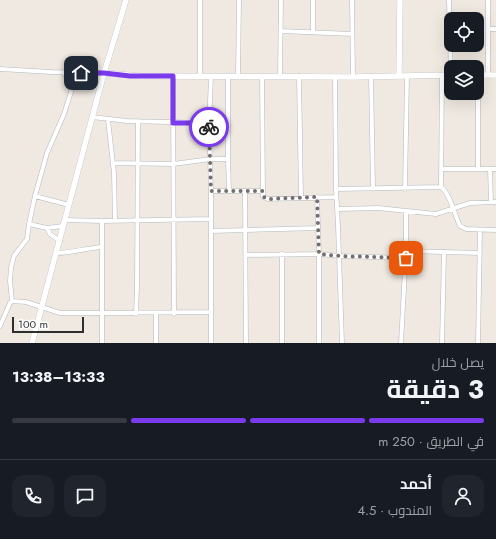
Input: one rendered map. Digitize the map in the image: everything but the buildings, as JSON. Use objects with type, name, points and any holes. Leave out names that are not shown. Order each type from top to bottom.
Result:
[{"type":"street","points":[[32,343],[104,73],[126,0]]},
{"type":"street","points":[[200,0],[200,76]]},
{"type":"street","points":[[238,76],[239,0]]},
{"type":"street","points":[[280,76],[281,0]]},
{"type":"street","points":[[313,0],[313,32]]},
{"type":"street","points":[[352,0],[353,77]]},
{"type":"street","points":[[399,76],[400,0]]},
{"type":"street","points":[[450,0],[451,60]]},
{"type":"street","points":[[488,0],[488,75]]},
{"type":"street","points":[[488,29],[496,29]]},
{"type":"street","points":[[281,31],[352,34]]},
{"type":"street","points":[[0,69],[64,73],[104,73],[130,76],[353,77],[442,75],[441,187]]},
{"type":"street","points":[[0,326],[12,300],[10,281],[14,256],[28,239],[29,224],[35,196],[47,153],[64,114],[71,92],[72,85],[64,73]]},
{"type":"street","points":[[484,75],[496,75]]},
{"type":"street","points":[[173,76],[174,314]]},
{"type":"street","points":[[211,76],[209,123],[211,160],[211,343]]},
{"type":"street","points":[[228,76],[229,192]]},
{"type":"street","points":[[262,76],[263,195],[265,198],[336,197]]},
{"type":"street","points":[[299,76],[301,198]]},
{"type":"street","points":[[335,76],[336,197],[340,256],[342,343]]},
{"type":"street","points":[[371,76],[373,189]]},
{"type":"street","points":[[405,189],[407,76]]},
{"type":"street","points":[[478,100],[478,169]]},
{"type":"street","points":[[92,117],[108,120],[209,123]]},
{"type":"street","points":[[108,120],[114,163],[115,220]]},
{"type":"street","points":[[136,314],[138,121]]},
{"type":"street","points":[[114,163],[173,164],[228,159]]},
{"type":"street","points":[[442,169],[496,169]]},
{"type":"street","points":[[490,169],[491,202]]},
{"type":"street","points":[[336,189],[405,189],[441,187],[445,189],[460,226],[466,229],[496,230]]},
{"type":"street","points":[[211,191],[263,191]]},
{"type":"street","points":[[245,191],[246,343]]},
{"type":"street","points":[[35,196],[69,205]]},
{"type":"street","points":[[317,197],[319,254],[319,343]]},
{"type":"street","points":[[337,209],[378,208],[436,214],[470,203],[496,202]]},
{"type":"street","points":[[400,343],[406,258],[406,211]]},
{"type":"street","points":[[65,220],[102,221],[211,219]]},
{"type":"street","points":[[102,221],[102,343]]},
{"type":"street","points":[[29,224],[47,228],[63,226]]},
{"type":"street","points":[[47,228],[50,234],[60,241]]},
{"type":"street","points":[[211,231],[318,228]]},
{"type":"street","points":[[478,343],[480,230]]},
{"type":"street","points":[[56,253],[66,253],[102,247]]},
{"type":"street","points":[[406,251],[480,253]]},
{"type":"street","points":[[442,343],[444,252]]},
{"type":"street","points":[[282,254],[282,343]]},
{"type":"street","points":[[246,255],[319,254],[406,258]]},
{"type":"street","points":[[12,300],[26,302],[60,314],[174,314],[210,312]]},
{"type":"street","points":[[156,314],[156,343]]},
{"type":"way so far","points":[[209,127],[211,191],[263,191],[264,197],[268,199],[317,197],[319,254],[371,258],[406,258]]},
{"type":"route","points":[[81,73],[104,73],[130,76],[173,76],[173,123],[209,123],[209,127]]}]
